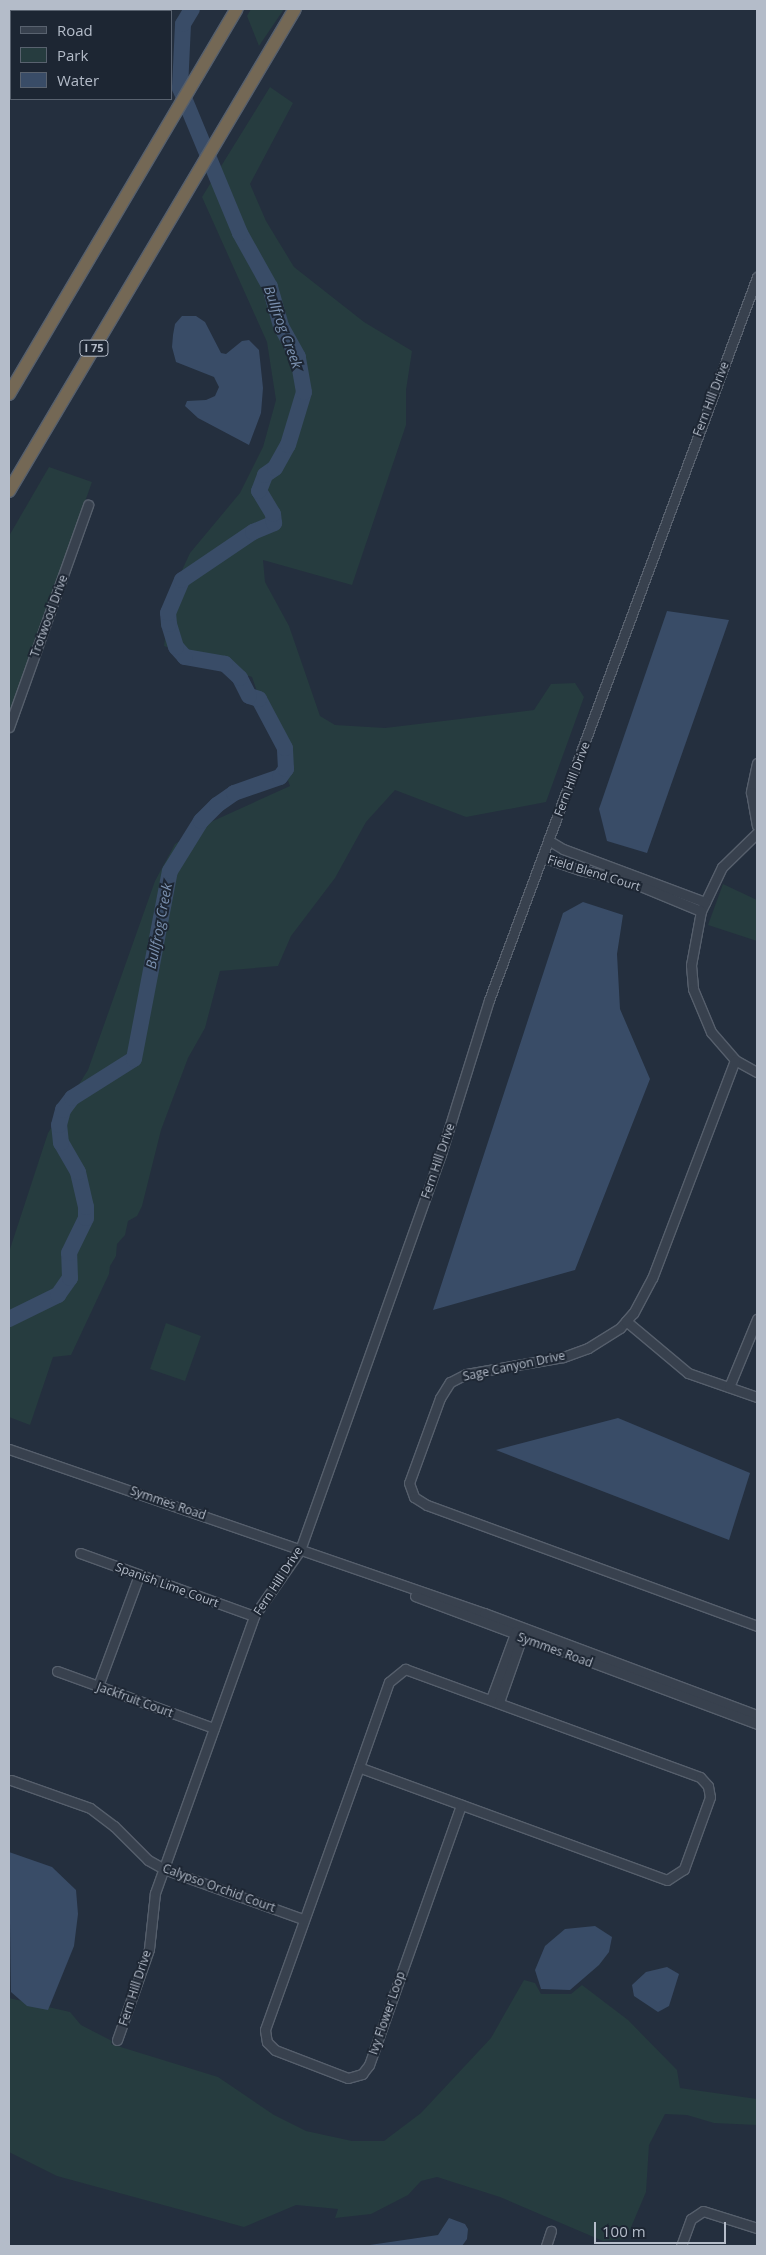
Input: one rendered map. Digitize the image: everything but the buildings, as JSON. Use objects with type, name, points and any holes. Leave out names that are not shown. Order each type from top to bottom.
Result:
[{"type":"highway","points":[[9,394],[237,9]]},
{"type":"highway","name":"I 75","points":[[9,491],[295,9]]},
{"type":"street","name":"Fern Hill Drive","points":[[117,2040],[149,1949],[155,1893],[254,1616],[300,1550],[438,1163],[489,1000],[757,277]]},
{"type":"street","name":"Trotwood Drive","points":[[9,727],[88,505]]},
{"type":"street","points":[[757,763],[751,792],[757,825]]},
{"type":"street","points":[[757,832],[722,867],[701,911],[691,965],[694,989],[711,1032],[735,1060],[757,1072]]},
{"type":"street","name":"Field Blend Court","points":[[548,840],[563,849],[705,902]]},
{"type":"street","name":"Field Blend Court","points":[[542,857],[580,870],[626,880],[701,911]]},
{"type":"street","name":"Sage Canyon Drive","points":[[735,1060],[652,1278],[640,1303],[626,1321],[600,1342],[575,1353],[466,1374],[450,1382],[440,1398],[415,1464],[410,1491],[414,1497],[427,1505],[757,1626]]},
{"type":"street","points":[[729,1387],[757,1319]]},
{"type":"street","points":[[626,1321],[688,1373],[757,1397]]},
{"type":"street","name":"Symmes Road","points":[[9,1449],[355,1570],[757,1724]]},
{"type":"street","name":"Spanish Lime Court","points":[[80,1553],[254,1616]]},
{"type":"street","points":[[98,1686],[139,1575]]},
{"type":"street","points":[[495,1700],[520,1632]]},
{"type":"street","name":"Symmes Road","points":[[520,1632],[757,1715]]},
{"type":"street","name":"Ivy Flower Loop","points":[[358,1767],[461,1804],[667,1880],[684,1869],[709,1804],[708,1786],[700,1777],[412,1670],[400,1671],[389,1682],[358,1767],[303,1919],[265,2030],[267,2042],[275,2050],[348,2078],[362,2074],[369,2065],[461,1804]]},
{"type":"street","name":"Jackfruit Court","points":[[56,1671],[214,1728]]},
{"type":"street","name":"Calypso Orchid Court","points":[[11,1780],[90,1808],[114,1826],[148,1860],[164,1869],[303,1919]]},
{"type":"street","points":[[681,2246],[691,2219],[703,2211],[757,2228]]},
{"type":"street","points":[[546,2246],[551,2231]]},
{"type":"green space","points":[[251,9],[284,9],[259,46],[247,16]]},
{"type":"green space","points":[[270,87],[293,103],[250,184],[266,221],[294,267],[364,322],[412,351],[406,390],[406,425],[352,585],[263,560],[265,582],[289,626],[320,716],[335,725],[385,728],[534,710],[551,684],[575,683],[584,697],[546,802],[466,817],[395,790],[366,822],[335,878],[291,936],[278,966],[220,971],[205,1028],[188,1058],[161,1130],[142,1206],[137,1216],[128,1221],[125,1235],[117,1244],[116,1256],[110,1266],[109,1274],[71,1355],[53,1357],[30,1425],[9,1417],[9,1252],[48,1133],[88,1070],[155,881],[175,844],[213,821],[290,786],[252,677],[164,646],[171,594],[190,553],[240,493],[263,447],[276,400],[267,342],[202,197]]},
{"type":"green space","points":[[49,467],[92,482],[9,714],[9,536]]},
{"type":"green space","points":[[723,884],[757,900],[757,941],[708,925]]},
{"type":"green space","points":[[166,1323],[201,1336],[185,1381],[150,1369]]},
{"type":"green space","points":[[524,1980],[535,1983],[541,1994],[571,1994],[582,1985],[628,2020],[677,2070],[680,2088],[757,2099],[757,2125],[714,2123],[687,2115],[665,2114],[649,2145],[646,2192],[626,2239],[603,2241],[500,2197],[437,2177],[421,2181],[408,2195],[371,2214],[335,2218],[338,2209],[296,2205],[244,2227],[57,2176],[9,2152],[9,1998],[70,2012],[81,2025],[112,2041],[111,2044],[218,2077],[274,2115],[306,2131],[352,2141],[384,2141],[421,2113],[491,2038]]},
{"type":"water","points":[[182,316],[196,316],[205,322],[221,353],[226,354],[242,341],[249,340],[259,350],[263,388],[261,413],[249,445],[198,418],[185,406],[187,401],[206,400],[215,396],[219,387],[214,377],[176,362],[172,347],[173,335],[175,324]]},
{"type":"water","points":[[667,611],[729,620],[647,853],[607,841],[599,809]]},
{"type":"water","points":[[583,902],[623,915],[617,954],[620,1009],[650,1079],[575,1270],[433,1310],[563,913]]},
{"type":"water","points":[[618,1418],[750,1473],[729,1540],[496,1450]]},
{"type":"water","points":[[9,1852],[52,1867],[76,1890],[78,1914],[74,1946],[48,2010],[27,2006],[11,1992]]},
{"type":"water","points":[[595,1926],[612,1937],[609,1952],[599,1965],[570,1990],[541,1989],[535,1970],[545,1946],[565,1929]]},
{"type":"water","points":[[667,1967],[679,1974],[669,2006],[658,2012],[634,1996],[632,1985],[646,1972]]},
{"type":"water","points":[[449,2218],[465,2224],[468,2229],[467,2239],[462,2246],[363,2246],[438,2235]]},
{"type":"waterway","name":"Bullfrog Creek","points":[[9,1319],[58,1295],[70,1278],[69,1253],[86,1218],[86,1207],[78,1172],[61,1143],[59,1125],[63,1110],[72,1098],[134,1059],[170,871],[201,821],[217,805],[234,793],[280,777],[286,769],[285,748],[259,699],[249,696],[240,678],[225,664],[185,657],[176,647],[169,624],[168,613],[182,580],[253,532],[274,523],[273,514],[259,491],[265,475],[275,468],[288,445],[304,392],[298,357],[281,326],[270,287],[240,233],[180,88],[183,24],[192,9]]}]
